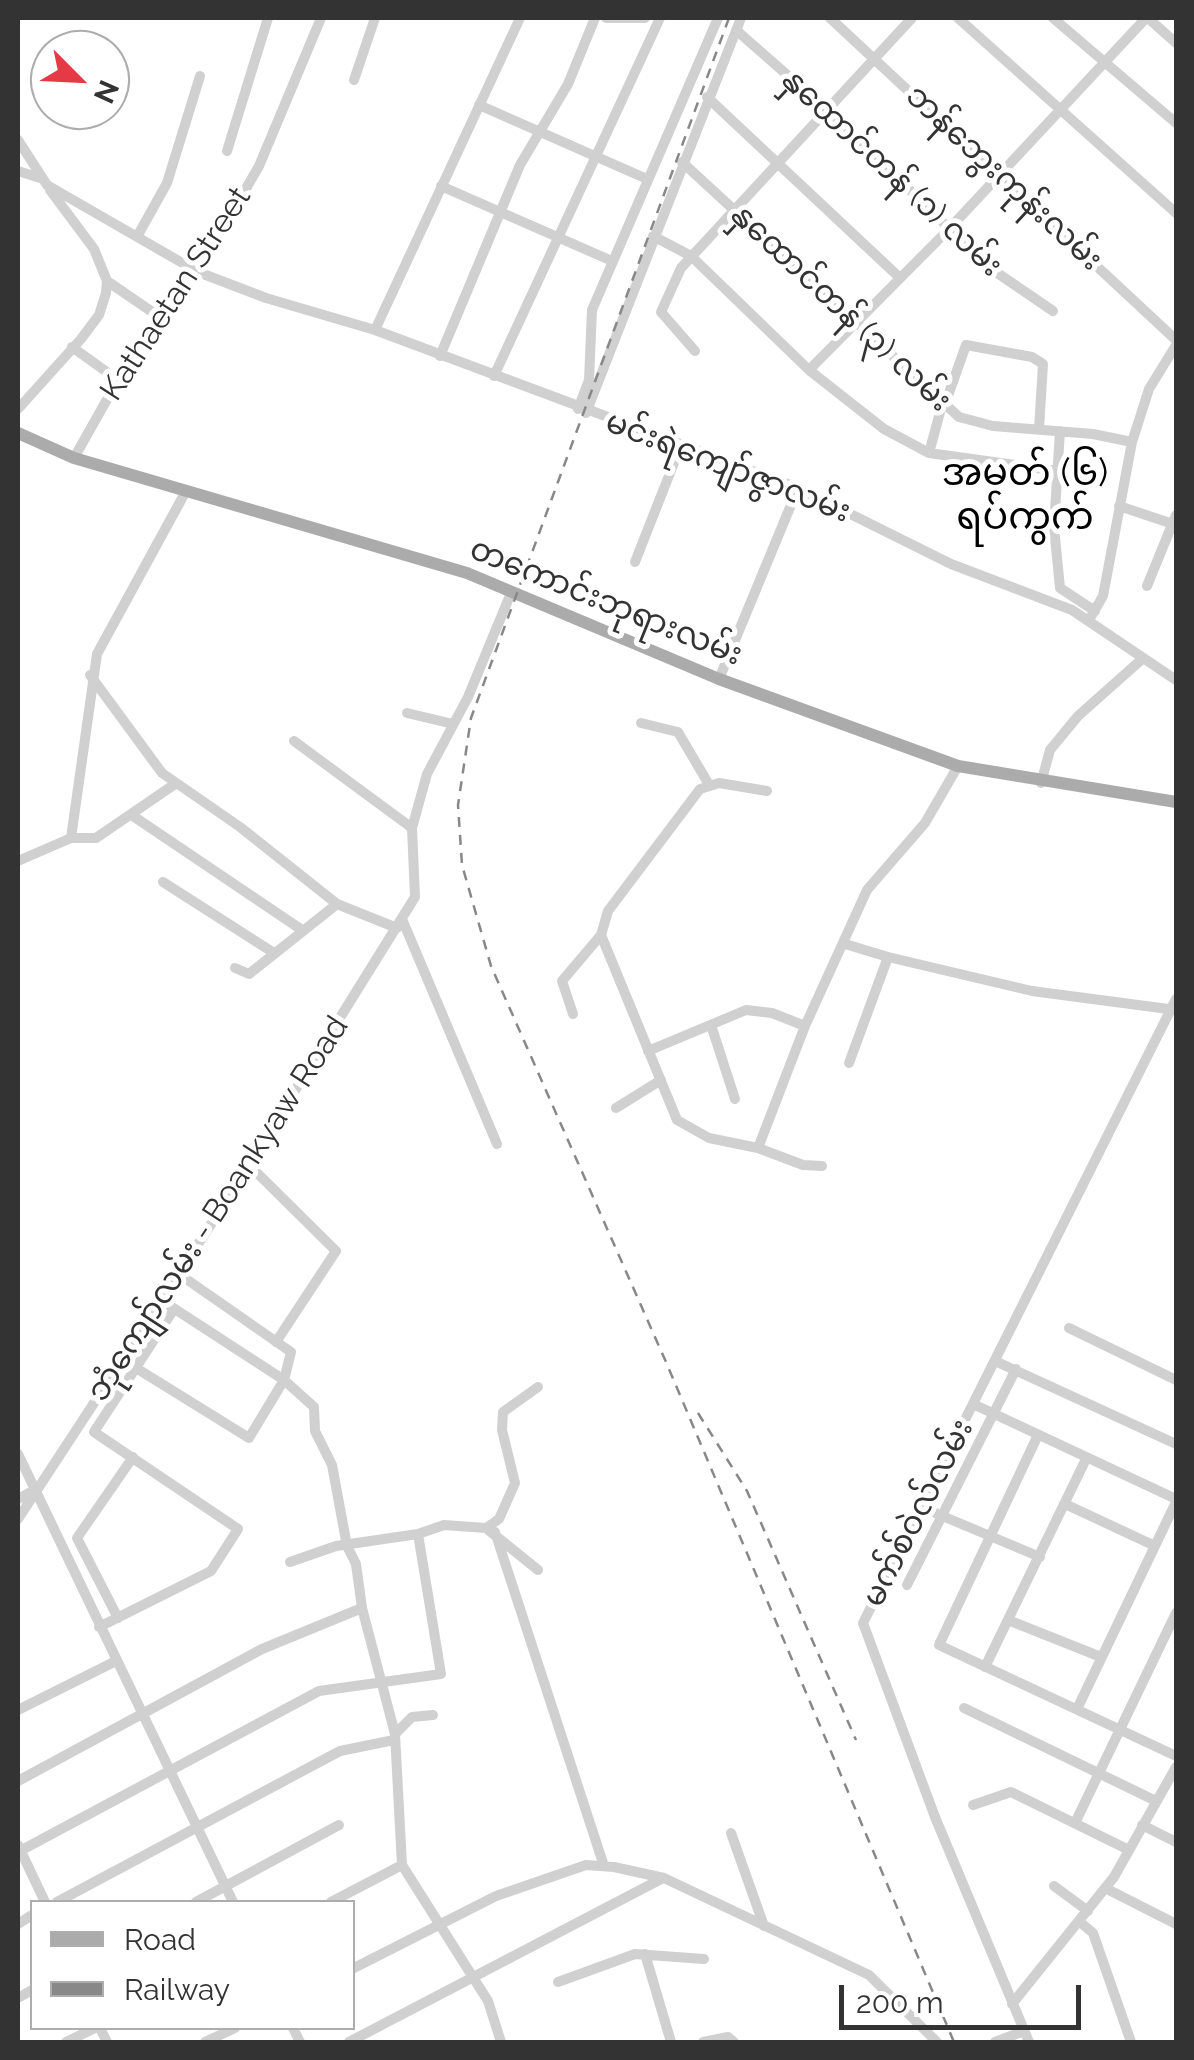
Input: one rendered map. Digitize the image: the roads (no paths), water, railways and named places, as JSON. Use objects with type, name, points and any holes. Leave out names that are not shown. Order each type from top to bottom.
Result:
[{"type":"main road","name":"တကောင်းဘုရားလမ်း","points":[[18,434],[74,458],[468,573],[719,678],[958,766],[1041,784],[1176,802]]},
{"type":"street","points":[[227,151],[268,18]]},
{"type":"street","name":"Kathaetan Street","points":[[74,458],[118,380],[198,272],[259,166],[321,18]]},
{"type":"street","points":[[354,80],[375,18]]},
{"type":"street","points":[[375,330],[520,18]]},
{"type":"street","points":[[440,356],[498,212],[537,130],[568,84],[595,18]]},
{"type":"street","points":[[606,18],[644,18]]},
{"type":"street","points":[[494,376],[660,18]]},
{"type":"street","points":[[582,411],[589,380],[592,310],[718,18]]},
{"type":"street","points":[[582,411],[740,18]]},
{"type":"street","name":"ဘန်ဘွေးကုန်းလမ်း","points":[[830,18],[1001,174],[1176,343]]},
{"type":"street","points":[[696,351],[661,312],[691,256],[912,18]]},
{"type":"street","points":[[958,18],[1176,213]]},
{"type":"street","points":[[1053,18],[1176,122]]},
{"type":"street","points":[[810,370],[949,230],[1147,18],[1176,43]]},
{"type":"street","name":"နှထောင်တန် (၁) လမ်း","points":[[736,30],[826,108],[990,268],[1053,311]]},
{"type":"street","points":[[138,235],[177,158],[200,76]]},
{"type":"street","points":[[707,97],[779,160],[900,278]]},
{"type":"street","points":[[479,104],[647,178]]},
{"type":"street","points":[[18,140],[80,226],[107,281],[164,320]]},
{"type":"street","name":"နှထောင်တန် (၃) လမ်း","points":[[682,162],[735,207],[958,418],[992,426],[1060,430],[1132,442]]},
{"type":"street","name":"မင်းရဲကျော်ဇွာလမ်း","points":[[18,171],[44,181],[198,272],[266,298],[375,330],[582,411],[798,488],[951,564],[1092,616],[1141,660],[1176,680]]},
{"type":"street","points":[[441,186],[612,260]]},
{"type":"street","points":[[80,226],[93,210]]},
{"type":"street","points":[[653,236],[691,256],[810,370],[884,429],[928,453],[1058,471]]},
{"type":"street","points":[[18,409],[98,316],[107,281]]},
{"type":"street","points":[[1060,430],[1054,527],[1060,588],[1092,616],[1102,596],[1132,442],[1149,389],[1176,343]]},
{"type":"street","points":[[928,453],[966,345],[1032,357],[1043,364],[1039,429]]},
{"type":"street","points":[[72,347],[118,380]]},
{"type":"street","points":[[635,562],[681,444]]},
{"type":"street","points":[[719,678],[798,488]]},
{"type":"street","points":[[71,838],[90,674],[114,619],[186,492]]},
{"type":"street","points":[[1119,506],[1175,521],[1147,586]]},
{"type":"street","points":[[294,741],[412,828],[433,758],[453,724],[511,592]]},
{"type":"street","points":[[1041,784],[1050,750],[1078,716],[1141,660]]},
{"type":"street","points":[[90,674],[156,767],[175,784],[240,827],[337,904],[400,924],[497,1144]]},
{"type":"street","points":[[407,712],[453,724]]},
{"type":"street","points":[[641,723],[678,732],[708,783]]},
{"type":"street","points":[[758,1148],[805,1026],[867,890],[925,823],[958,766]]},
{"type":"street","points":[[573,1014],[562,981],[601,935],[608,911],[693,796],[708,783],[768,790]]},
{"type":"street","points":[[18,862],[71,838],[96,838],[175,784]]},
{"type":"street","points":[[133,816],[302,930]]},
{"type":"street","name":"ဘုံကျော်လမ်း - Boankyaw Road","points":[[18,1519],[249,1166],[400,924],[415,897],[412,828]]},
{"type":"street","points":[[162,882],[274,953]]},
{"type":"street","points":[[235,968],[248,974],[337,904]]},
{"type":"street","points":[[601,935],[677,1120],[690,1130],[758,1148],[803,1166],[822,1166]]},
{"type":"street","points":[[845,944],[1032,990],[1175,1006]]},
{"type":"street","points":[[849,1063],[888,957]]},
{"type":"street","name":"မက်စ်ဝဲလ်လမ်း","points":[[1029,2042],[863,1628],[1175,1006]]},
{"type":"street","points":[[648,1051],[757,1009],[805,1026]]},
{"type":"street","points":[[711,1024],[735,1100]]},
{"type":"street","points":[[616,1108],[660,1080]]},
{"type":"street","points":[[249,1166],[336,1250],[276,1342]]},
{"type":"street","points":[[136,1368],[249,1438],[284,1380],[293,1356],[179,1274]]},
{"type":"street","points":[[161,1300],[284,1380],[314,1407],[314,1424],[332,1466],[347,1546],[356,1564],[362,1608],[394,1737],[402,1866],[443,1924],[488,2002],[502,2042]]},
{"type":"street","points":[[94,1432],[174,1309]]},
{"type":"street","points":[[1069,1328],[1176,1380]]},
{"type":"street","points":[[995,1360],[1176,1444]]},
{"type":"street","points":[[907,1585],[1016,1369]]},
{"type":"street","points":[[490,1530],[499,1519],[514,1483],[502,1430],[504,1412],[538,1387]]},
{"type":"street","points":[[973,1404],[1176,1501],[1078,1707]]},
{"type":"street","points":[[81,1422],[238,1527],[211,1571],[99,1627]]},
{"type":"street","points":[[1038,1436],[938,1642],[1176,1756]]},
{"type":"street","points":[[18,1454],[232,1900]]},
{"type":"street","points":[[62,1546],[77,1538],[133,1457]]},
{"type":"street","points":[[985,1667],[1086,1459]]},
{"type":"street","points":[[18,1499],[36,1490]]},
{"type":"street","points":[[1065,1504],[1155,1546]]},
{"type":"street","points":[[921,1507],[1040,1557]]},
{"type":"street","points":[[290,1562],[444,1525],[490,1530],[538,1570]]},
{"type":"street","points":[[490,1530],[604,1866]]},
{"type":"street","points":[[44,1900],[18,1849],[172,1772],[319,1691],[438,1676],[443,1670],[418,1534]]},
{"type":"street","points":[[77,1538],[118,1618]]},
{"type":"street","points":[[18,1781],[262,1649],[362,1608]]},
{"type":"street","points":[[1008,1620],[1101,1656]]},
{"type":"street","points":[[1075,1823],[1175,1621]]},
{"type":"street","points":[[18,1710],[116,1661]]},
{"type":"street","points":[[964,1708],[1156,1800]]},
{"type":"street","points":[[60,1900],[340,1751],[394,1737],[412,1717],[433,1716]]},
{"type":"street","points":[[1012,2004],[1105,1888],[1176,1768]]},
{"type":"street","points":[[973,1805],[1011,1792],[1129,1850]]},
{"type":"street","points":[[1142,1825],[1176,1842]]},
{"type":"street","points":[[200,1900],[339,1826]]},
{"type":"street","points":[[731,1833],[764,1926]]},
{"type":"street","points":[[355,1968],[496,1896],[586,1865],[604,1866],[664,1878],[878,1981],[936,2042]]},
{"type":"street","points":[[335,1900],[402,1866]]},
{"type":"street","points":[[349,2042],[664,1878]]},
{"type":"street","points":[[1054,1886],[1088,1910]]},
{"type":"street","points":[[1105,1888],[1176,1924]]},
{"type":"street","points":[[1080,1922],[1093,1933],[1131,2042]]},
{"type":"street","points":[[558,1982],[614,1958],[645,1954],[704,1959]]},
{"type":"street","points":[[645,1954],[671,2042]]},
{"type":"street","points":[[66,2042],[93,2030]]},
{"type":"street","points":[[205,2042],[231,2030]]},
{"type":"street","points":[[995,2042],[1024,2031]]},
{"type":"street","points":[[702,2042],[728,2037],[734,2042]]},
{"type":"railway","points":[[729,18],[471,718],[458,805],[462,865],[491,966],[666,1362],[954,2042]]},
{"type":"railway","points":[[698,1413],[747,1491],[856,1740]]},
{"type":"district","name":"အမှတ် (၆) ရပ်ကွက်","points":[[1025,496]]}]
